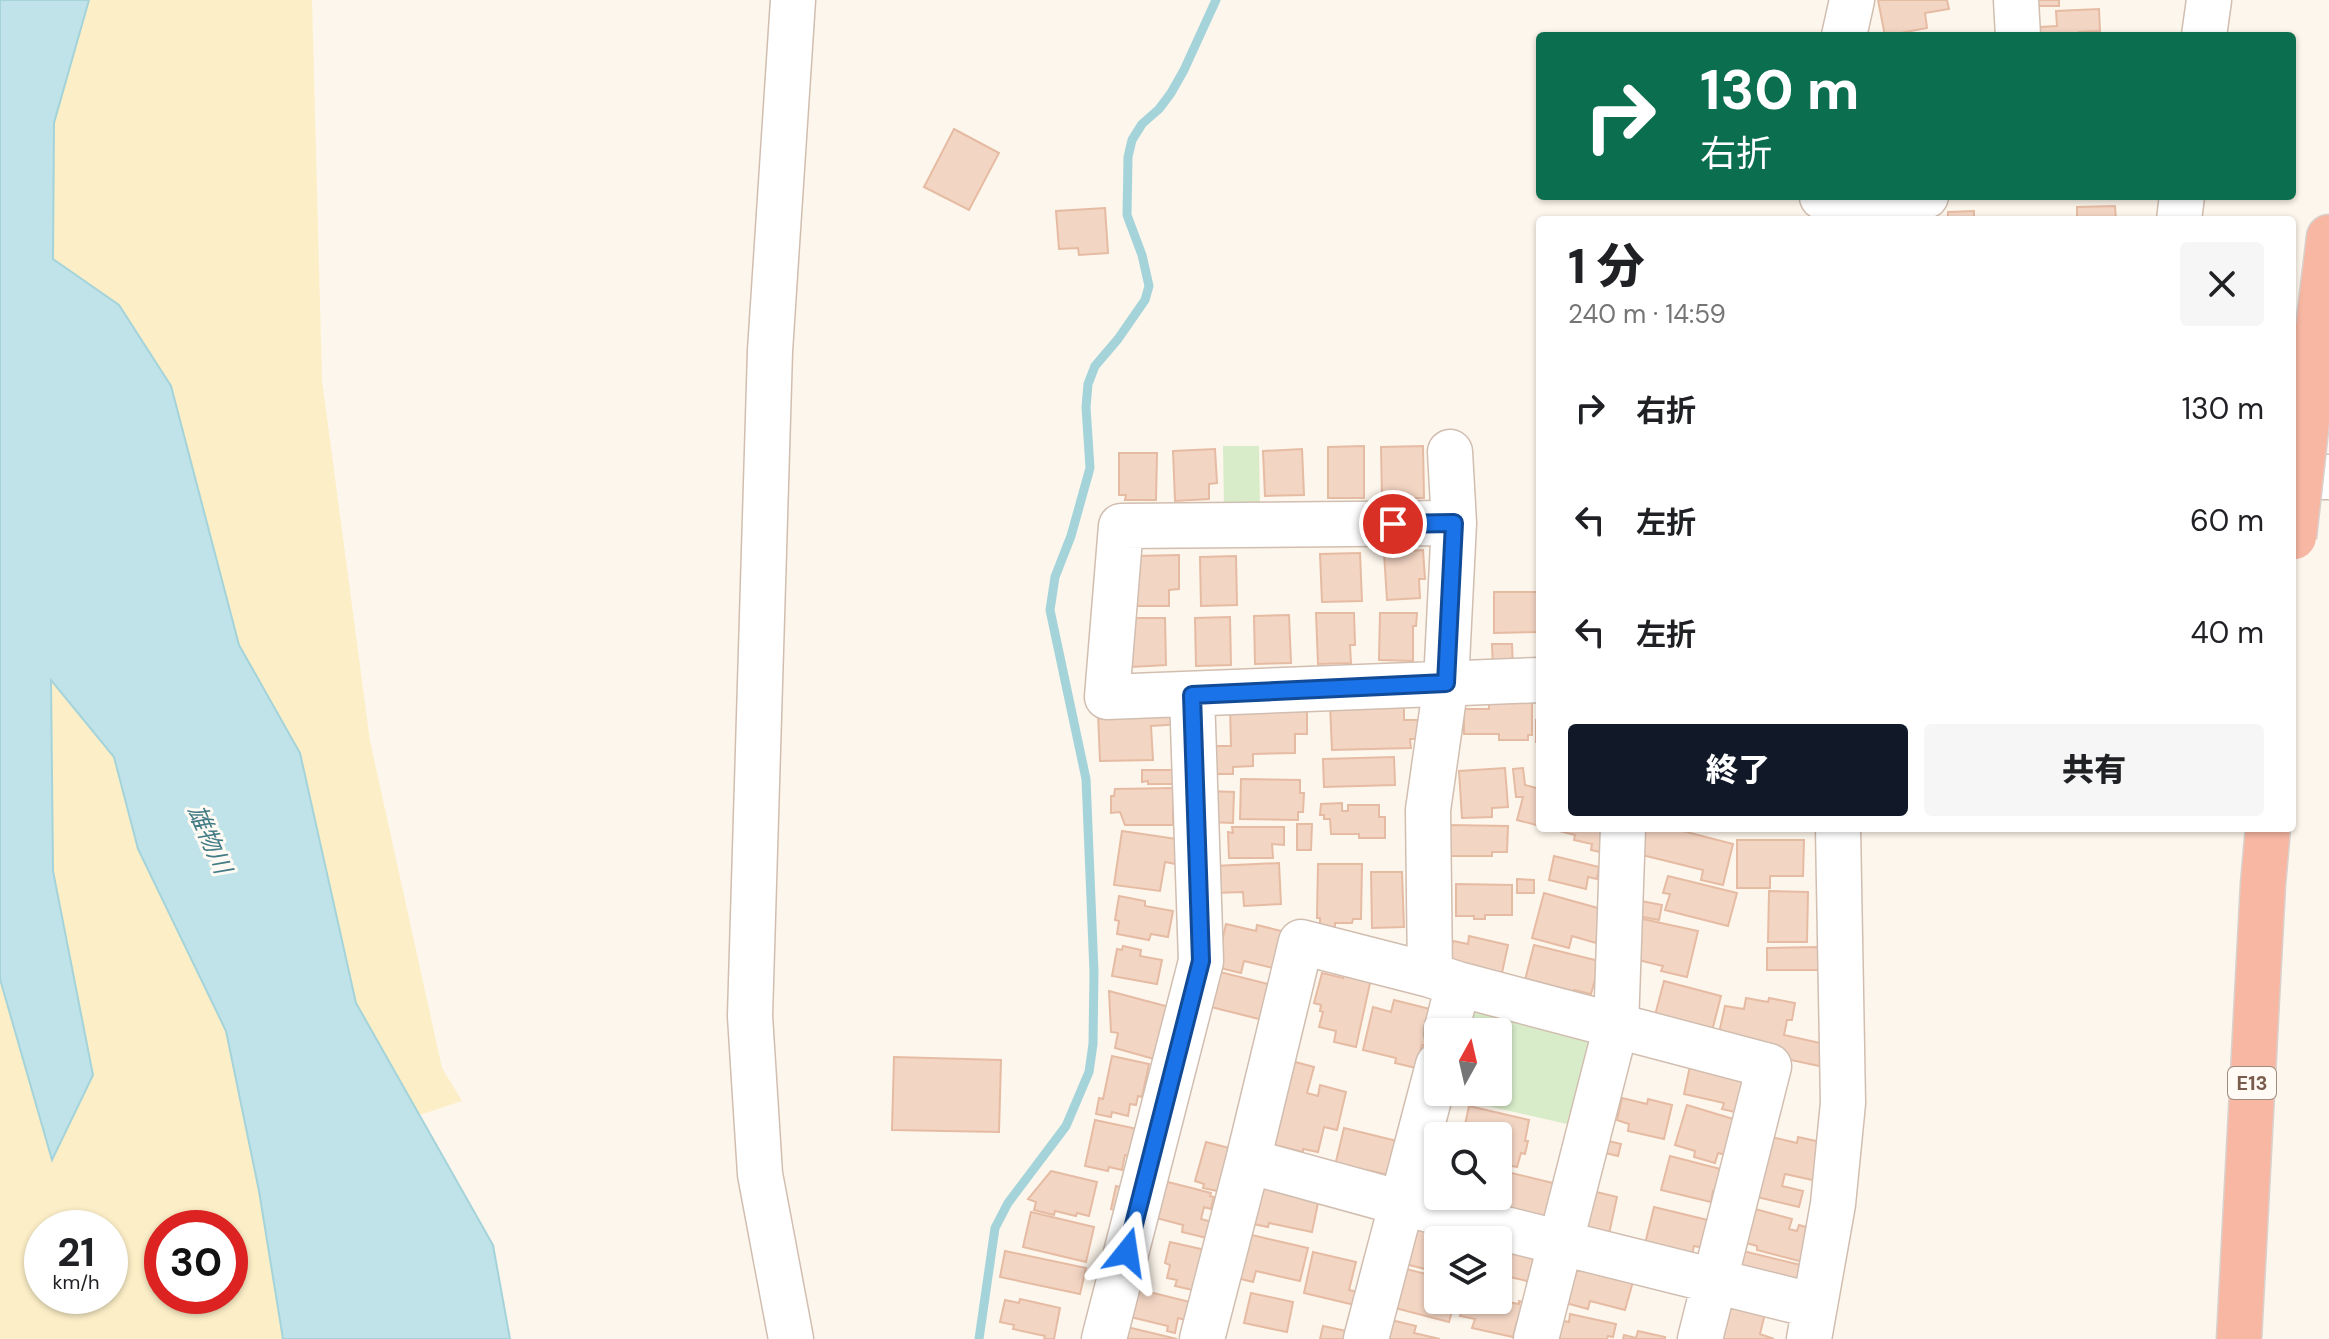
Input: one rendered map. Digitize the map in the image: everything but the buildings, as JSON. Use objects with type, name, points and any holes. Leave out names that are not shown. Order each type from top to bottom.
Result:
[{"type":"highway","points":[[2296,521],[2329,237]]},
{"type":"highway","name":"E13","points":[[2239,1339],[2268,832]]},
{"type":"street","points":[[791,1339],[760,1174],[750,1016],[770,351],[793,0]]},
{"type":"street","points":[[1845,32],[1852,0]]},
{"type":"street","points":[[2016,0],[2018,32]]},
{"type":"street","points":[[2205,32],[2209,0]]},
{"type":"street","points":[[1445,1018],[1428,810],[1446,683],[1454,523],[1450,452]]},
{"type":"street","points":[[2296,477],[2329,477]]},
{"type":"street","points":[[1454,523],[1121,526],[1107,697],[1536,680]]},
{"type":"street","points":[[1104,1339],[1201,961],[1192,695]]},
{"type":"street","points":[[1536,1339],[1616,1026],[1623,832]]},
{"type":"street","points":[[1248,1161],[1715,1282],[1812,1322],[1833,1204],[1843,1103],[1838,832]]},
{"type":"street","points":[[1202,1339],[1301,942],[1769,1066],[1700,1339]]},
{"type":"street","points":[[1366,1339],[1427,1106]]},
{"type":"green space","points":[[1223,446],[1259,446],[1260,509],[1224,509]]},
{"type":"green space","points":[[1458,984],[1616,1026],[1589,1129],[1488,1106],[1512,1106],[1512,1018],[1450,1018]]},
{"type":"sand","points":[[89,0],[312,0],[322,380],[370,741],[442,1068],[462,1101],[420,1115],[356,1003],[300,753],[239,645],[207,527],[53,259],[54,123]]},
{"type":"sand","points":[[50,679],[114,757],[138,849],[226,1031],[259,1191],[283,1339],[0,1339],[0,979],[50,1152],[93,1075],[53,871]]},
{"type":"water","name":"雄物川","points":[[0,0],[89,0],[54,123],[53,259],[119,305],[171,386],[239,645],[300,753],[356,1003],[493,1245],[510,1339],[283,1339],[259,1191],[226,1031],[138,849],[114,757],[51,680],[53,871],[93,1075],[52,1160],[0,979]]},
{"type":"waterway","points":[[979,1339],[995,1228],[1008,1203],[1066,1126],[1089,1072],[1093,1044],[1094,972],[1086,779],[1050,610],[1055,577],[1071,536],[1090,468],[1086,407],[1088,384],[1095,366],[1145,300],[1149,286],[1142,255],[1127,215],[1128,157],[1132,140],[1142,124],[1171,93],[1216,0]]},
{"type":"route","points":[[1127,1252],[1201,961],[1192,695],[1446,683],[1454,523],[1393,524]]}]
